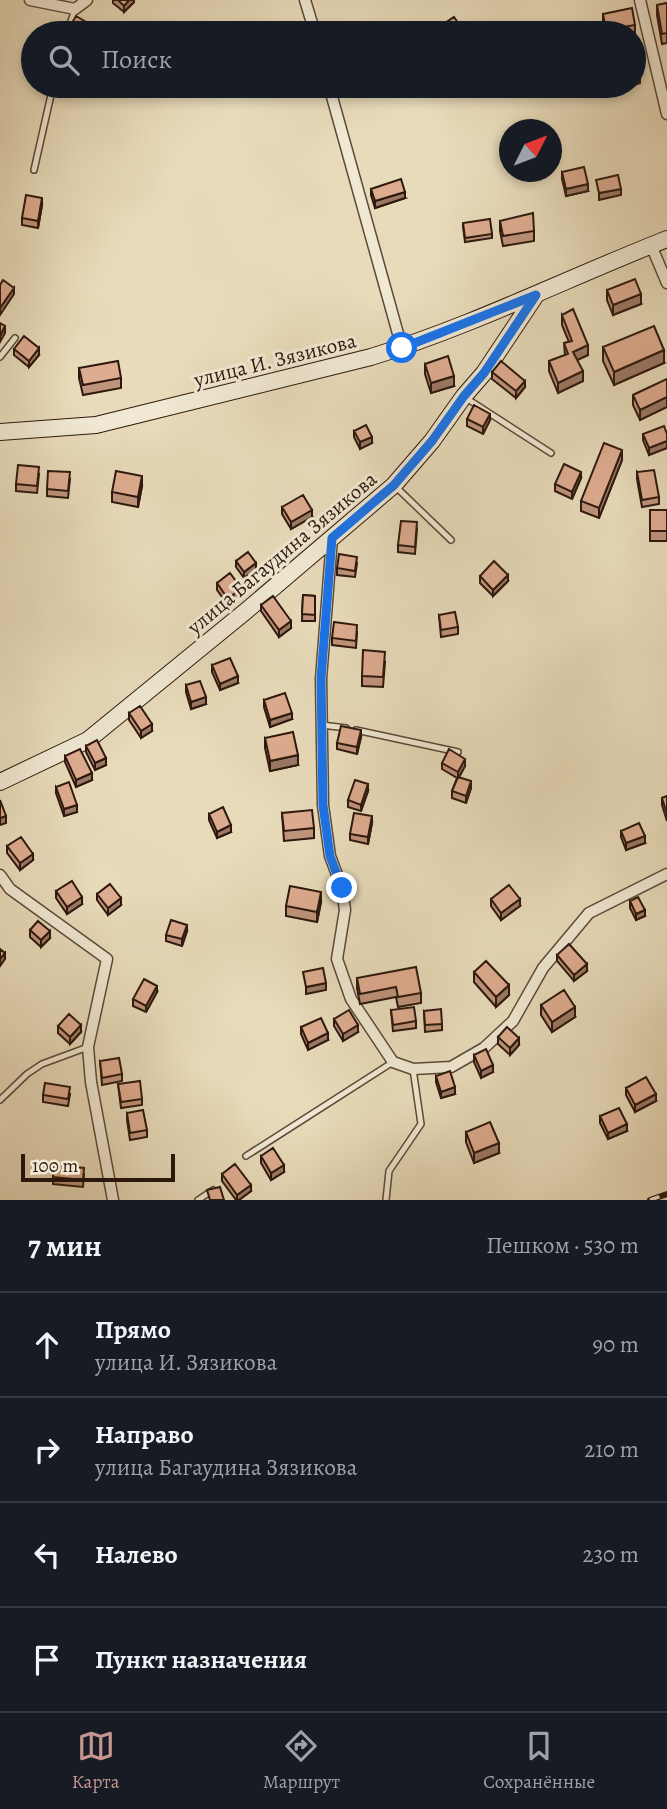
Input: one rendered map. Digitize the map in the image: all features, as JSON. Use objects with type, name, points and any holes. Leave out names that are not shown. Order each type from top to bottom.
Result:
[{"type":"street","points":[[30,0],[75,9],[87,0]]},
{"type":"street","points":[[305,0],[311,21]]},
{"type":"street","points":[[640,0],[645,21]]},
{"type":"street","points":[[646,25],[667,114]]},
{"type":"street","points":[[332,98],[402,348]]},
{"type":"street","name":"улица И. Зязикова","points":[[0,432],[96,425],[402,348],[667,239]]},
{"type":"street","points":[[651,246],[667,283]]},
{"type":"street","name":"улица Багаудина Зязикова","points":[[0,782],[88,740],[236,620],[394,485],[484,373],[536,295]]},
{"type":"street","points":[[332,538],[321,679],[325,818],[330,856],[342,888],[345,910],[337,959],[351,999],[393,1062],[413,1069],[451,1067],[484,1048],[513,1021],[543,968],[589,913],[667,874]]},
{"type":"street","points":[[0,875],[10,889],[107,959],[88,1047],[91,1082],[113,1200]]},
{"type":"lane","points":[[71,21],[75,9]]},
{"type":"lane","points":[[34,170],[49,98]]},
{"type":"lane","points":[[0,357],[15,338]]},
{"type":"lane","points":[[464,396],[551,453]]},
{"type":"lane","points":[[394,485],[451,540]]},
{"type":"lane","points":[[322,725],[458,752]]},
{"type":"lane","points":[[0,1100],[27,1074],[42,1064],[88,1047]]},
{"type":"lane","points":[[246,1156],[393,1062]]},
{"type":"lane","points":[[386,1200],[390,1171],[421,1124],[413,1069]]},
{"type":"lane","points":[[198,1200],[215,1189]]},
{"type":"building","points":[[118,0],[129,0],[124,6]]},
{"type":"building","points":[[667,3],[667,33],[662,34],[657,5]]},
{"type":"building","points":[[632,8],[634,21],[604,21],[603,14]]},
{"type":"building","points":[[584,167],[588,184],[566,189],[562,172]]},
{"type":"building","points":[[618,175],[621,189],[599,193],[596,180]]},
{"type":"building","points":[[401,179],[405,192],[375,201],[371,189]]},
{"type":"building","points":[[26,195],[42,198],[38,221],[22,218]]},
{"type":"building","points":[[533,213],[534,231],[503,236],[500,221]]},
{"type":"building","points":[[490,219],[492,234],[465,238],[463,223]]},
{"type":"building","points":[[635,279],[641,294],[613,305],[607,290]]},
{"type":"building","points":[[3,280],[14,288],[0,308],[0,285]]},
{"type":"building","points":[[573,309],[588,345],[573,352],[583,371],[558,383],[549,361],[568,354],[564,343],[572,341],[562,315]]},
{"type":"building","points":[[0,323],[5,326],[0,336]]},
{"type":"building","points":[[654,326],[664,350],[614,372],[603,347]]},
{"type":"building","points":[[24,336],[39,348],[29,361],[14,349]]},
{"type":"building","points":[[448,356],[454,376],[431,383],[425,364]]},
{"type":"building","points":[[118,361],[121,378],[83,385],[79,368]]},
{"type":"building","points":[[501,361],[525,381],[516,391],[492,372]]},
{"type":"building","points":[[667,379],[667,397],[640,410],[633,395]]},
{"type":"building","points":[[474,405],[490,414],[483,427],[467,419]]},
{"type":"building","points":[[366,425],[372,437],[360,442],[354,431]]},
{"type":"building","points":[[664,426],[667,441],[649,448],[643,434]]},
{"type":"building","points":[[604,443],[622,450],[599,508],[581,501]]},
{"type":"building","points":[[564,464],[581,472],[572,492],[555,484]]},
{"type":"building","points":[[18,465],[39,467],[37,486],[16,484]]},
{"type":"building","points":[[654,470],[659,497],[642,500],[637,472]]},
{"type":"building","points":[[48,471],[70,472],[68,491],[47,489]]},
{"type":"building","points":[[116,471],[142,476],[138,497],[112,492]]},
{"type":"building","points":[[303,495],[312,510],[291,522],[282,507]]},
{"type":"building","points":[[650,510],[667,510],[667,531],[650,531]]},
{"type":"building","points":[[401,521],[417,522],[415,547],[398,545]]},
{"type":"building","points":[[248,552],[256,563],[244,572],[236,561]]},
{"type":"building","points":[[339,554],[357,557],[355,571],[337,568]]},
{"type":"building","points":[[494,561],[508,575],[493,590],[480,576]]},
{"type":"building","points":[[230,573],[241,588],[228,599],[217,583]]},
{"type":"building","points":[[303,595],[315,596],[315,615],[302,614]]},
{"type":"building","points":[[273,596],[291,621],[279,630],[261,605]]},
{"type":"building","points":[[455,612],[458,627],[441,630],[439,615]]},
{"type":"building","points":[[334,622],[357,625],[356,641],[332,638]]},
{"type":"building","points":[[363,650],[385,652],[383,677],[362,676]]},
{"type":"building","points":[[230,658],[238,676],[220,684],[212,665]]},
{"type":"building","points":[[200,681],[206,697],[191,702],[186,685]]},
{"type":"building","points":[[285,693],[292,713],[270,720],[264,700]]},
{"type":"building","points":[[140,706],[152,724],[141,731],[129,713]]},
{"type":"building","points":[[341,726],[361,730],[357,747],[337,743]]},
{"type":"building","points":[[293,732],[298,755],[270,761],[265,738]]},
{"type":"building","points":[[97,740],[106,758],[95,763],[86,746]]},
{"type":"building","points":[[80,749],[92,773],[76,780],[65,756]]},
{"type":"building","points":[[449,749],[465,759],[458,772],[442,763]]},
{"type":"building","points":[[458,777],[471,781],[466,796],[452,791]]},
{"type":"building","points":[[355,780],[368,784],[361,805],[348,800]]},
{"type":"building","points":[[69,782],[77,805],[64,809],[56,787]]},
{"type":"building","points":[[667,796],[667,814],[662,798]]},
{"type":"building","points":[[0,800],[6,816],[0,818]]},
{"type":"building","points":[[223,807],[231,825],[217,832],[209,814]]},
{"type":"building","points":[[312,810],[314,828],[284,831],[282,813]]},
{"type":"building","points":[[354,813],[372,816],[368,837],[350,834]]},
{"type":"building","points":[[639,823],[645,836],[626,843],[621,831]]},
{"type":"building","points":[[21,837],[33,854],[20,863],[7,846]]},
{"type":"building","points":[[72,881],[82,897],[67,907],[56,891]]},
{"type":"building","points":[[110,884],[121,898],[108,908],[97,894]]},
{"type":"building","points":[[509,885],[520,899],[501,913],[491,899]]},
{"type":"building","points":[[290,886],[321,892],[317,912],[286,906]]},
{"type":"building","points":[[638,897],[645,910],[636,914],[630,901]]},
{"type":"building","points":[[171,920],[187,925],[182,939],[166,935]]},
{"type":"building","points":[[38,921],[50,931],[41,940],[30,930]]},
{"type":"building","points":[[569,944],[587,964],[574,975],[557,955]]},
{"type":"building","points":[[486,961],[509,985],[496,997],[474,972]]},
{"type":"building","points":[[416,967],[421,993],[398,997],[396,987],[360,994],[357,978]]},
{"type":"building","points":[[323,968],[326,983],[306,987],[303,972]]},
{"type":"building","points":[[144,979],[157,986],[146,1006],[133,999]]},
{"type":"building","points":[[564,990],[575,1007],[552,1022],[541,1005]]},
{"type":"building","points":[[414,1007],[416,1021],[393,1025],[391,1010]]},
{"type":"building","points":[[441,1009],[442,1024],[425,1025],[424,1011]]},
{"type":"building","points":[[349,1010],[358,1025],[343,1034],[334,1019]]},
{"type":"building","points":[[69,1014],[81,1025],[70,1037],[58,1026]]},
{"type":"building","points":[[321,1018],[328,1033],[308,1043],[301,1027]]},
{"type":"building","points":[[507,1027],[519,1038],[510,1048],[498,1037]]},
{"type":"building","points":[[486,1049],[493,1065],[481,1071],[474,1055]]},
{"type":"building","points":[[119,1058],[122,1074],[102,1078],[100,1061]]},
{"type":"building","points":[[450,1071],[455,1087],[441,1092],[436,1076]]},
{"type":"building","points":[[646,1077],[656,1094],[635,1105],[626,1088]]},
{"type":"building","points":[[140,1081],[142,1099],[121,1102],[118,1084]]},
{"type":"building","points":[[45,1083],[70,1087],[68,1099],[43,1095]]},
{"type":"building","points":[[619,1108],[627,1124],[608,1133],[600,1116]]},
{"type":"building","points":[[143,1110],[147,1130],[130,1133],[127,1113]]},
{"type":"building","points":[[490,1122],[499,1143],[474,1153],[466,1132]]},
{"type":"building","points":[[273,1148],[284,1165],[271,1173],[261,1156]]},
{"type":"building","points":[[235,1164],[251,1185],[237,1195],[222,1174]]},
{"type":"building","points":[[54,1165],[84,1168],[83,1180],[53,1177]]},
{"type":"building","points":[[220,1187],[224,1200],[210,1200],[207,1190]]},
{"type":"railway","points":[[650,1200],[667,1194]]},
{"type":"route","points":[[342,888],[330,856],[323,805],[321,679],[332,538],[394,485],[432,441],[484,373],[536,295],[402,348]]}]
